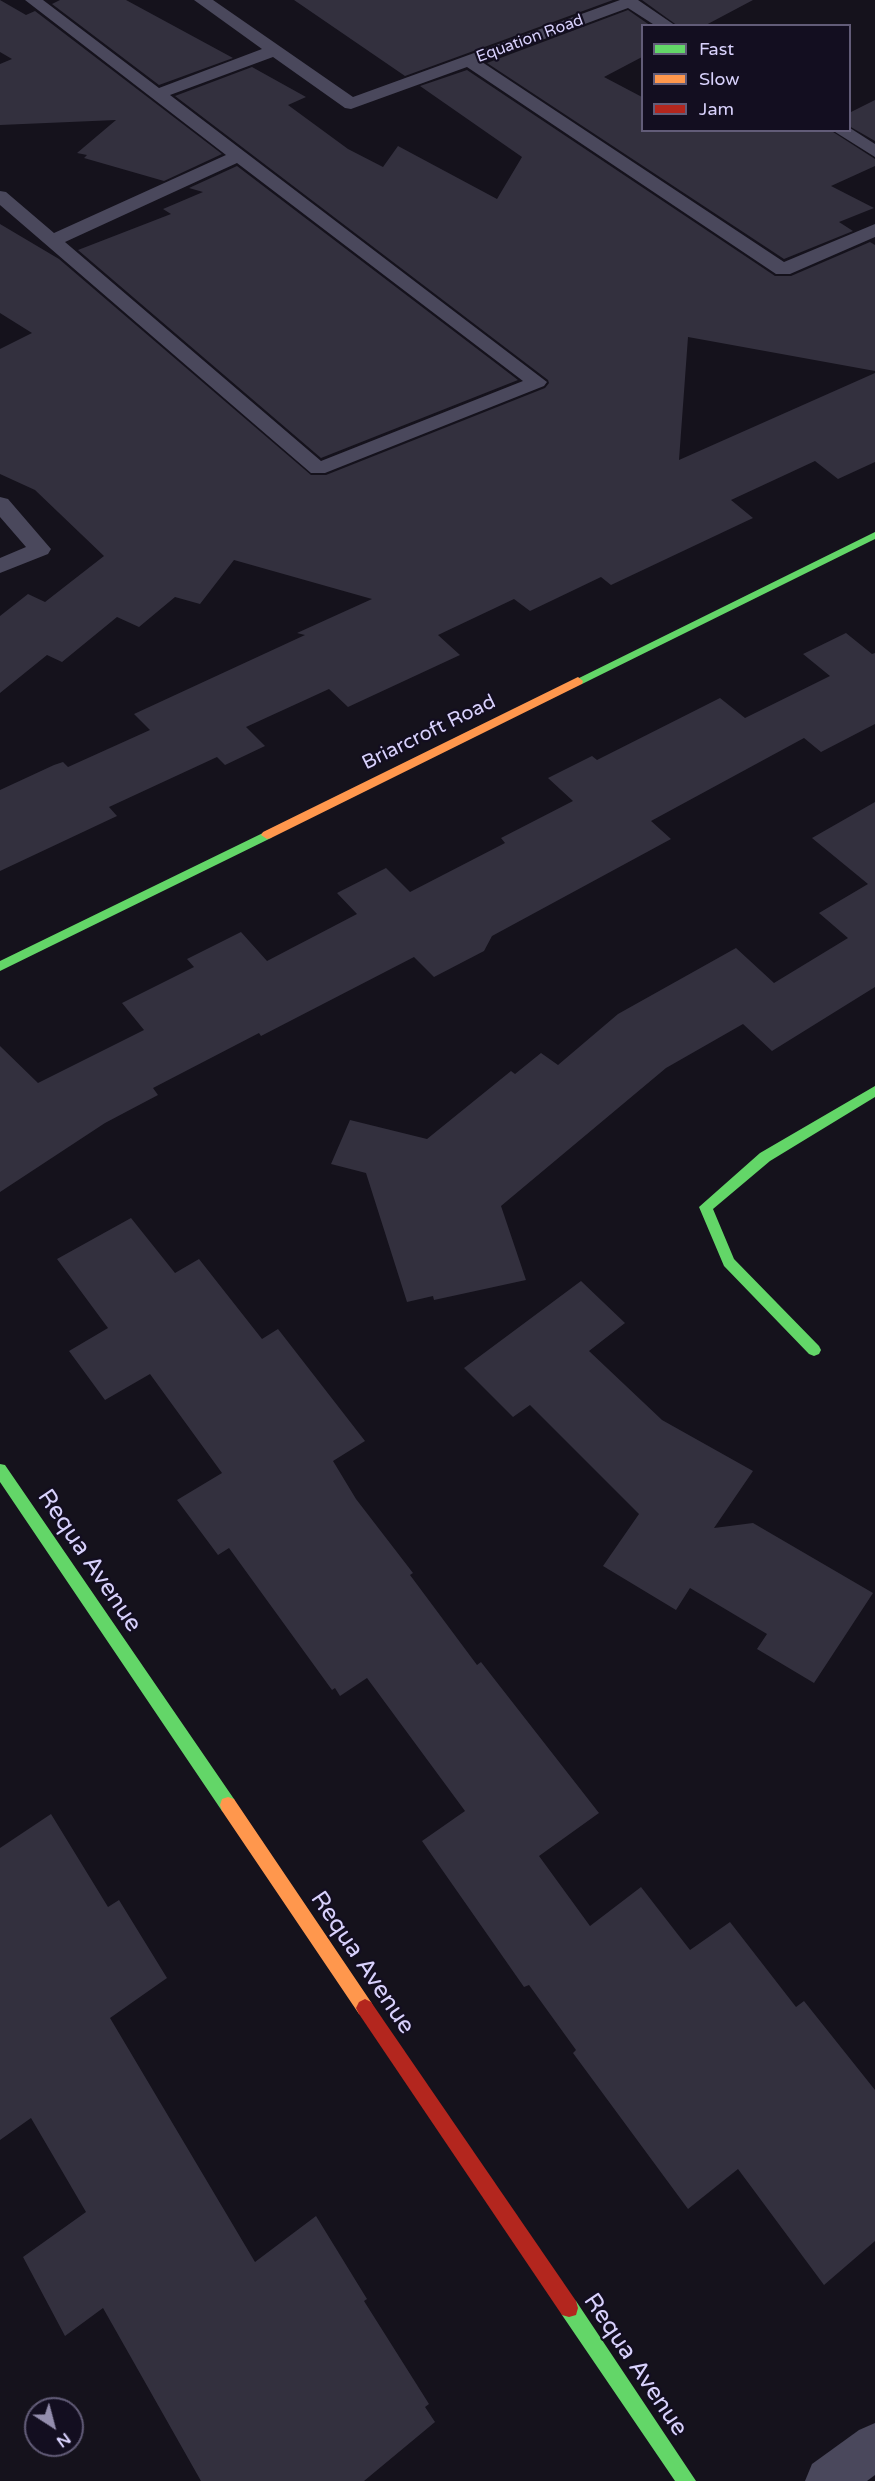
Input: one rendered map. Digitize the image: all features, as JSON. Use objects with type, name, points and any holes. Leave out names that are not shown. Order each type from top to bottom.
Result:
[{"type":"street","name":"Briarcroft Road","points":[[0,966],[875,535]]},
{"type":"street","points":[[814,1350],[729,1262],[706,1207],[765,1156],[875,1091]]},
{"type":"street","name":"Requa Avenue","points":[[0,1470],[686,2481]]},
{"type":"street","points":[[829,2481],[875,2446]]},
{"type":"lane","points":[[0,196],[318,469],[537,382],[33,0]]},
{"type":"lane","points":[[202,0],[273,51]]},
{"type":"lane","name":"Equation Road","points":[[273,51],[351,104],[633,1],[665,24]]},
{"type":"lane","points":[[158,94],[273,51]]},
{"type":"lane","points":[[462,64],[783,270],[875,230]]},
{"type":"lane","points":[[843,132],[875,152]]},
{"type":"lane","points":[[52,241],[239,156]]},
{"type":"lane","points":[[0,504],[40,549],[0,566]]},
{"type":"building","points":[[0,0],[26,15],[35,11],[222,154],[164,181],[84,158],[87,155],[77,153],[116,120],[0,125],[0,64],[12,59],[0,52]]},
{"type":"building","points":[[60,0],[126,0],[233,58],[159,85],[52,4]]},
{"type":"building","points":[[294,0],[613,0],[405,76]]},
{"type":"building","points":[[642,0],[753,0],[708,24],[675,24]]},
{"type":"building","points":[[628,10],[648,24],[641,24],[641,58],[604,77],[641,96],[641,132],[833,132],[875,159],[875,166],[831,186],[874,208],[839,222],[853,231],[784,259],[487,63]]},
{"type":"building","points":[[252,67],[306,97],[288,105],[348,149],[383,167],[398,146],[497,199],[522,157],[420,86],[467,70],[775,276],[791,276],[870,242],[875,245],[875,371],[688,337],[679,460],[875,373],[875,462],[838,479],[815,461],[731,500],[753,518],[611,585],[601,577],[530,611],[514,599],[438,635],[460,655],[348,707],[329,689],[246,727],[265,746],[225,765],[217,757],[109,807],[117,816],[0,871],[0,790],[54,765],[63,762],[68,767],[150,730],[134,714],[305,635],[297,633],[372,599],[234,560],[200,604],[175,597],[139,627],[117,617],[62,662],[47,655],[0,693],[0,616],[28,594],[45,602],[104,556],[35,490],[0,474],[0,349],[32,333],[0,313],[0,224],[59,259],[311,475],[326,475],[545,388],[549,383],[175,96]]},
{"type":"building","points":[[875,100],[875,141],[851,127],[851,112]]},
{"type":"building","points":[[237,166],[518,380],[321,458],[78,250],[171,214],[163,209],[203,192],[189,188]]},
{"type":"building","points":[[846,633],[872,654],[875,653],[875,724],[821,752],[804,738],[651,821],[671,839],[492,936],[484,951],[434,977],[414,957],[261,1036],[259,1033],[153,1088],[158,1095],[105,1123],[0,1192],[0,1046],[38,1083],[144,1030],[122,1003],[194,967],[187,959],[241,932],[267,961],[357,914],[337,893],[386,868],[410,892],[505,843],[501,838],[573,801],[548,778],[592,756],[597,760],[720,698],[745,718],[830,676],[803,654]]},
{"type":"building","points":[[875,802],[875,987],[772,1051],[743,1024],[666,1068],[501,1206],[526,1280],[434,1300],[433,1296],[407,1302],[366,1173],[331,1164],[350,1120],[427,1139],[511,1071],[515,1074],[541,1053],[558,1065],[618,1014],[736,948],[774,983],[848,938],[819,913],[868,884],[812,838]]},
{"type":"building","points":[[131,1218],[175,1273],[199,1259],[262,1339],[278,1329],[365,1441],[333,1461],[356,1499],[413,1573],[410,1575],[477,1665],[481,1662],[599,1813],[539,1856],[590,1926],[641,1887],[690,1950],[730,1922],[796,2007],[804,2001],[875,2090],[875,2241],[824,2285],[738,2169],[688,2209],[573,2053],[576,2050],[529,1985],[524,1987],[422,1841],[465,1811],[367,1678],[340,1696],[335,1688],[332,1690],[229,1548],[218,1555],[177,1500],[222,1473],[150,1374],[105,1400],[69,1351],[108,1328],[57,1259]]},
{"type":"building","points":[[581,1281],[625,1323],[589,1351],[662,1420],[753,1471],[714,1528],[753,1523],[873,1593],[814,1683],[757,1649],[767,1634],[690,1588],[676,1610],[603,1566],[639,1514],[530,1405],[513,1417],[464,1368]]},
{"type":"building","points":[[51,1814],[108,1907],[119,1900],[167,1978],[110,2018],[255,2262],[316,2216],[367,2299],[364,2301],[429,2404],[425,2407],[435,2422],[364,2481],[201,2481],[103,2308],[65,2336],[23,2257],[86,2212],[31,2118],[0,2140],[0,1848]]},
{"type":"traffic: fast","points":[[578,681],[875,535]]},
{"type":"traffic: fast","points":[[0,966],[267,835]]},
{"type":"traffic: fast","points":[[814,1350],[729,1262],[706,1207],[765,1157],[875,1091]]},
{"type":"traffic: fast","points":[[0,1470],[228,1805]]},
{"type":"traffic: fast","points":[[569,2308],[686,2481]]},
{"type":"traffic: slow","points":[[267,835],[578,681]]},
{"type":"traffic: slow","points":[[228,1805],[365,2008]]},
{"type":"traffic: jam","points":[[365,2008],[569,2308]]}]
